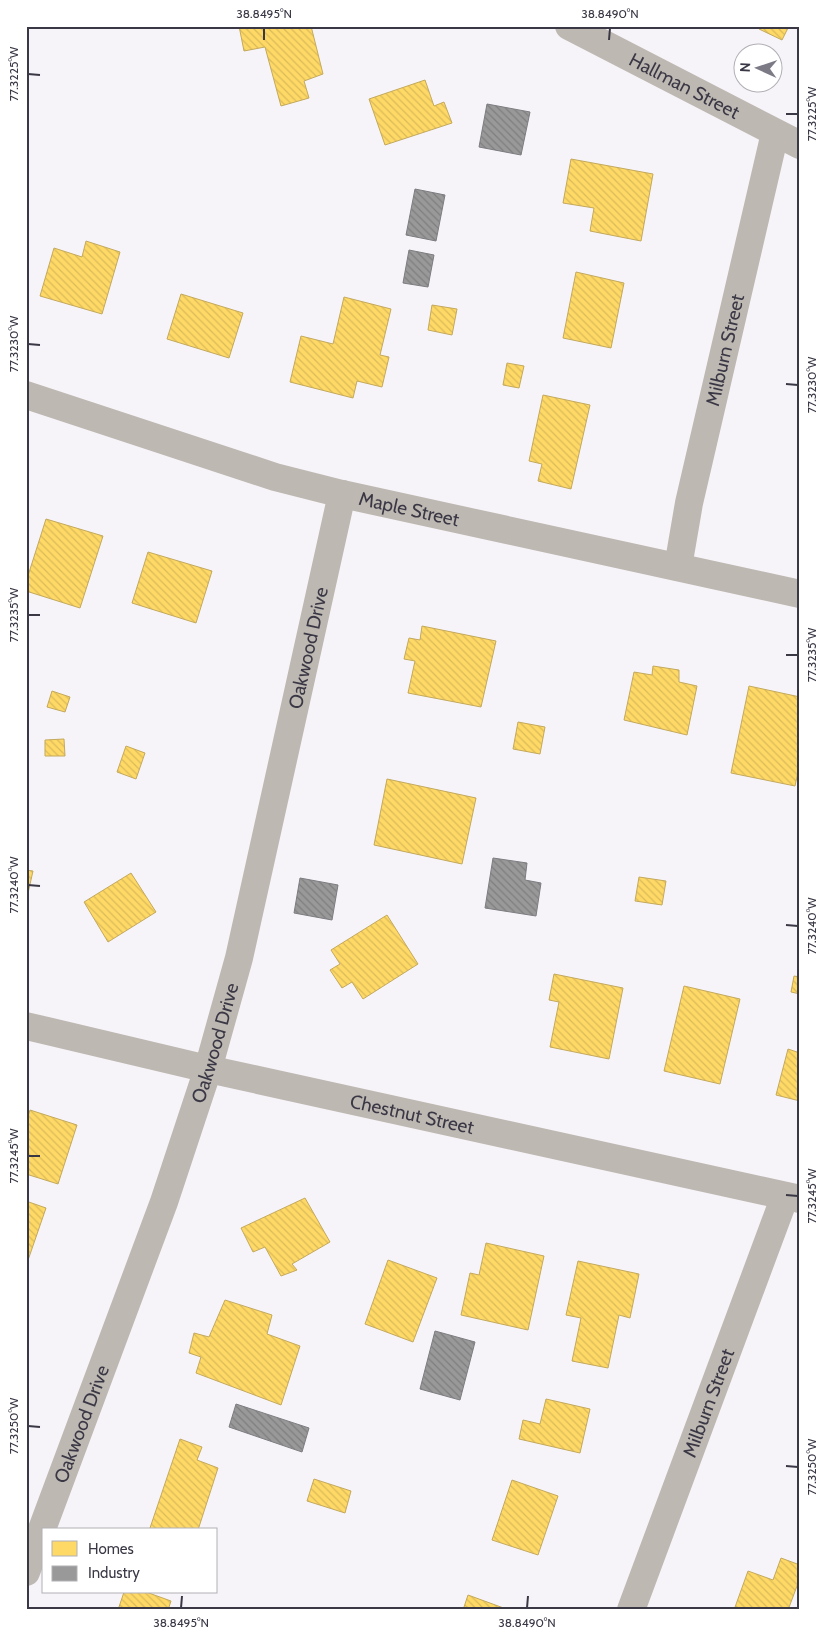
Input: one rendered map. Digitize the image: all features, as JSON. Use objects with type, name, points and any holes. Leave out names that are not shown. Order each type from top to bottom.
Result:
[{"type":"street","name":"Hallman Street","points":[[569,26],[800,145]]},
{"type":"street","name":"Milburn Street","points":[[678,567],[689,503],[775,132]]},
{"type":"street","name":"Maple Street","points":[[26,395],[275,477],[342,494],[800,594]]},
{"type":"street","name":"Oakwood Drive","points":[[42,1528],[164,1202],[208,1069],[239,958],[342,494]]},
{"type":"street","name":"Chestnut Street","points":[[26,1026],[208,1069],[793,1198]]},
{"type":"street","name":"Milburn Street","points":[[631,1610],[793,1198]]},
{"type":"street","name":"Oakwood Drive","points":[[26,1572],[42,1529]]},
{"type":"building: Homes","points":[[239,26],[311,26],[323,74],[304,81],[309,98],[281,106],[265,47],[244,51]]},
{"type":"building: Homes","points":[[761,26],[789,26],[782,40],[759,29]]},
{"type":"building: Homes","points":[[425,80],[434,106],[444,102],[452,123],[385,145],[369,99]]},
{"type":"building: Homes","points":[[571,159],[653,174],[641,241],[590,231],[594,208],[563,203]]},
{"type":"building: Homes","points":[[86,241],[120,252],[102,314],[40,296],[54,248],[82,257]]},
{"type":"building: Homes","points":[[576,272],[624,283],[611,348],[563,338]]},
{"type":"building: Homes","points":[[181,294],[243,313],[229,358],[167,339]]},
{"type":"building: Homes","points":[[344,297],[391,309],[380,355],[389,357],[382,387],[357,381],[353,398],[290,382],[301,336],[333,344]]},
{"type":"building: Homes","points":[[432,305],[457,309],[452,335],[428,330]]},
{"type":"building: Homes","points":[[507,363],[524,366],[519,388],[503,385]]},
{"type":"building: Homes","points":[[543,395],[590,405],[571,489],[538,481],[542,464],[529,461]]},
{"type":"building: Homes","points":[[46,519],[103,536],[80,608],[26,591],[26,582]]},
{"type":"building: Homes","points":[[148,552],[212,571],[196,623],[132,603]]},
{"type":"building: Homes","points":[[422,626],[496,641],[481,707],[408,693],[415,661],[404,659],[409,638],[420,640]]},
{"type":"building: Homes","points":[[653,666],[679,670],[679,682],[697,686],[687,735],[624,720],[634,672],[652,675]]},
{"type":"building: Homes","points":[[749,686],[800,697],[800,763],[795,786],[731,773]]},
{"type":"building: Homes","points":[[52,691],[70,697],[65,712],[47,707]]},
{"type":"building: Homes","points":[[518,722],[545,727],[540,754],[513,749]]},
{"type":"building: Homes","points":[[64,739],[65,756],[45,756],[45,740]]},
{"type":"building: Homes","points":[[126,746],[145,753],[136,779],[117,772]]},
{"type":"building: Homes","points":[[387,779],[476,798],[462,864],[374,845]]},
{"type":"building: Homes","points":[[26,870],[33,871],[26,902]]},
{"type":"building: Homes","points":[[131,873],[156,912],[108,942],[84,902]]},
{"type":"building: Homes","points":[[639,877],[666,881],[662,905],[635,901]]},
{"type":"building: Homes","points":[[387,915],[418,964],[363,999],[352,982],[342,988],[330,970],[340,964],[331,950]]},
{"type":"building: Homes","points":[[554,974],[623,988],[609,1059],[550,1047],[559,1002],[549,1000]]},
{"type":"building: Homes","points":[[794,976],[800,977],[800,994],[791,992]]},
{"type":"building: Homes","points":[[684,986],[740,999],[720,1084],[664,1071]]},
{"type":"building: Homes","points":[[788,1049],[800,1053],[800,1101],[776,1095]]},
{"type":"building: Homes","points":[[30,1110],[77,1125],[58,1184],[26,1174],[26,1123]]},
{"type":"building: Homes","points":[[305,1198],[330,1242],[292,1264],[297,1270],[281,1276],[265,1247],[253,1252],[241,1228]]},
{"type":"building: Homes","points":[[26,1201],[46,1208],[26,1266]]},
{"type":"building: Homes","points":[[486,1243],[544,1256],[528,1330],[461,1315],[470,1273],[479,1275]]},
{"type":"building: Homes","points":[[388,1260],[437,1278],[413,1342],[365,1324]]},
{"type":"building: Homes","points":[[578,1261],[639,1274],[630,1318],[619,1315],[608,1368],[572,1361],[581,1318],[566,1315]]},
{"type":"building: Homes","points":[[225,1300],[272,1315],[267,1334],[300,1346],[281,1405],[196,1373],[201,1357],[189,1353],[194,1333],[209,1337]]},
{"type":"building: Homes","points":[[546,1399],[590,1409],[580,1453],[519,1439],[523,1420],[540,1424]]},
{"type":"building: Homes","points":[[180,1439],[202,1447],[197,1460],[218,1468],[199,1528],[150,1528]]},
{"type":"building: Homes","points":[[314,1479],[351,1491],[345,1513],[307,1501]]},
{"type":"building: Homes","points":[[512,1480],[558,1496],[538,1555],[492,1540]]},
{"type":"building: Homes","points":[[781,1558],[800,1565],[800,1578],[788,1610],[734,1610],[748,1571],[773,1580]]},
{"type":"building: Homes","points":[[123,1594],[152,1594],[171,1601],[168,1610],[118,1610]]},
{"type":"building: Homes","points":[[468,1595],[509,1610],[463,1610]]},
{"type":"building: Industry","points":[[487,104],[530,112],[521,155],[479,147]]},
{"type":"building: Industry","points":[[415,189],[445,195],[436,241],[406,235]]},
{"type":"building: Industry","points":[[409,250],[434,255],[428,287],[403,283]]},
{"type":"building: Industry","points":[[493,858],[527,863],[525,880],[541,883],[536,916],[485,908]]},
{"type":"building: Industry","points":[[300,878],[338,885],[332,920],[294,913]]},
{"type":"building: Industry","points":[[435,1331],[475,1342],[460,1400],[420,1389]]},
{"type":"building: Industry","points":[[236,1404],[309,1428],[302,1452],[229,1427]]}]
